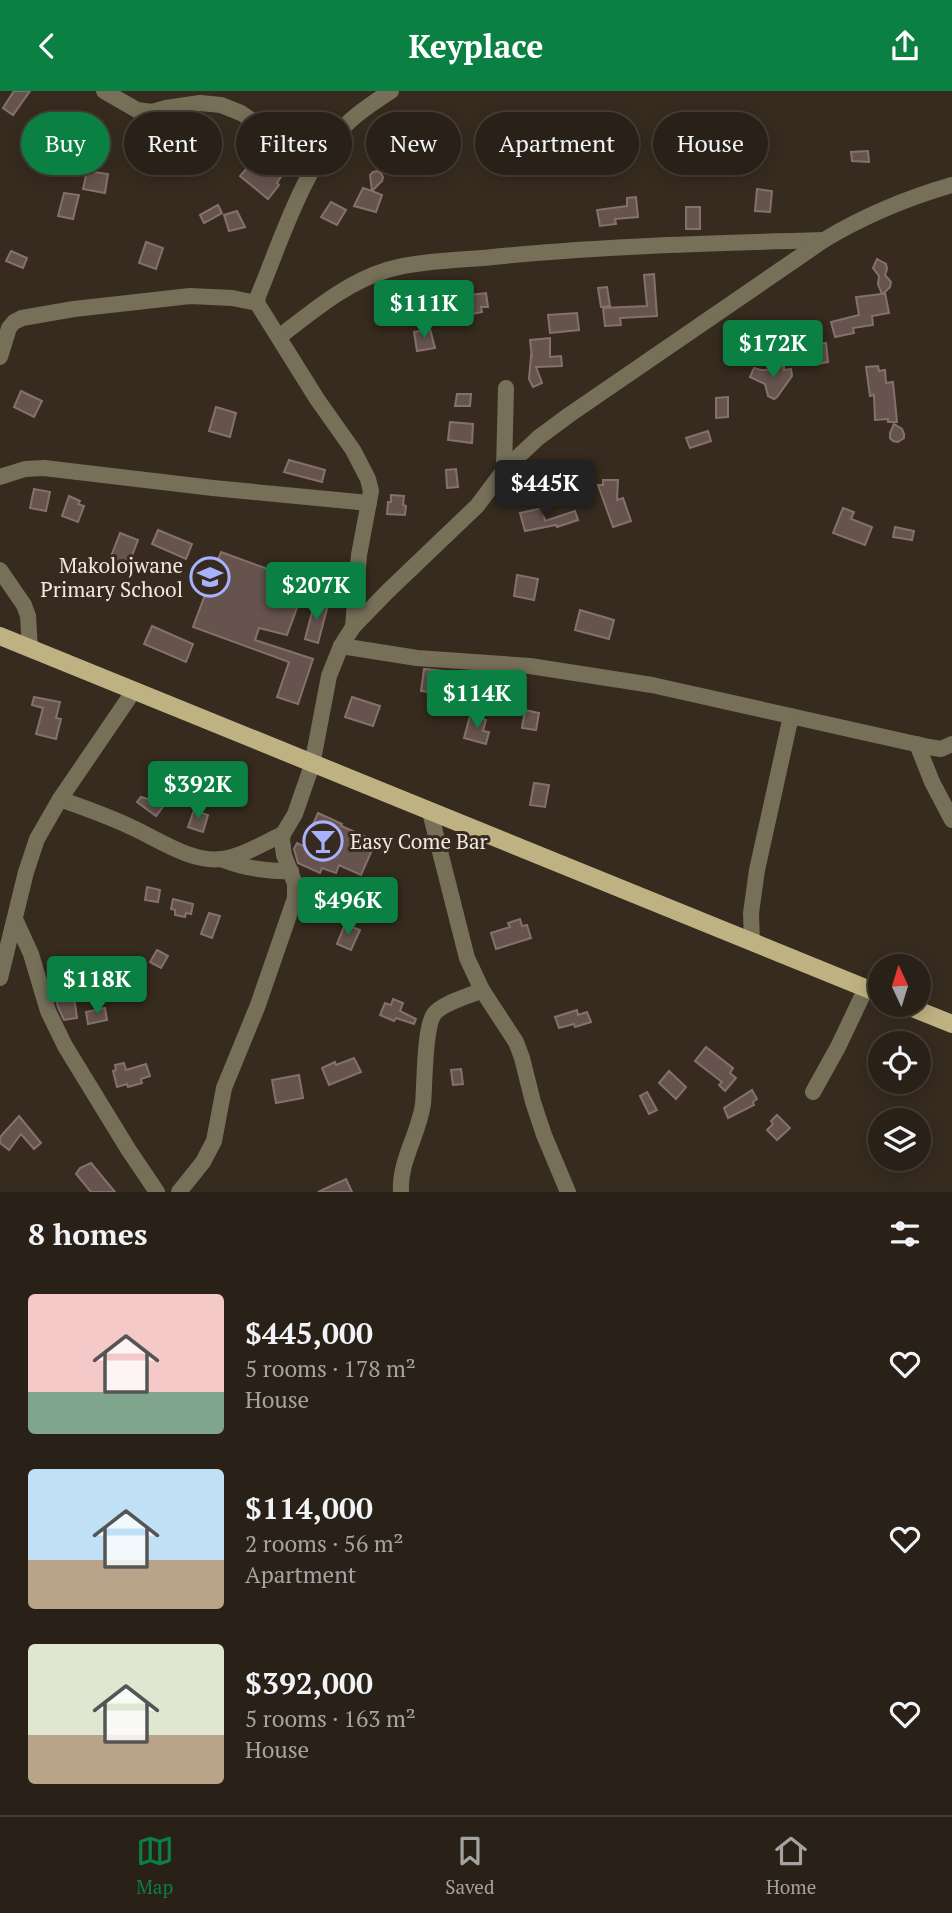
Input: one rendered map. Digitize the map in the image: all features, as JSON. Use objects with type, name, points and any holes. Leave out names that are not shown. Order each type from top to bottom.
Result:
[{"type":"main road","points":[[0,636],[868,989]]},
{"type":"main road","points":[[931,1016],[952,1024]]},
{"type":"street","points":[[104,91],[137,110],[152,112],[193,104],[221,105],[238,112]]},
{"type":"street","points":[[352,119],[391,91]]},
{"type":"street","points":[[310,175],[257,303],[317,399],[353,450],[368,479],[371,491],[359,555],[353,627]]},
{"type":"street","points":[[221,859],[242,853],[282,834],[295,814],[312,765],[329,676],[341,646],[353,627],[477,506],[504,470],[538,438],[824,240],[874,213],[952,185]]},
{"type":"street","points":[[278,337],[341,291],[390,269],[587,249],[824,240]]},
{"type":"street","points":[[0,357],[9,328],[22,318],[74,309],[190,296],[232,298],[257,303]]},
{"type":"street","points":[[504,470],[506,388]]},
{"type":"street","points":[[0,477],[25,469],[44,468],[369,503]]},
{"type":"street","points":[[0,570],[24,605],[28,616],[30,649]]},
{"type":"street","points":[[341,646],[417,658],[530,666],[584,674],[652,685],[941,749],[952,744]]},
{"type":"street","points":[[0,978],[26,872],[37,839],[60,799],[133,692]]},
{"type":"street","points":[[752,943],[751,913],[757,870],[791,716]]},
{"type":"street","points":[[917,744],[932,782],[952,820]]},
{"type":"street","points":[[60,799],[185,853],[221,859],[267,872],[291,871]]},
{"type":"street","points":[[430,812],[467,958],[482,991],[516,1042],[544,1135],[568,1192]]},
{"type":"street","points":[[179,1192],[203,1161],[214,1140],[224,1088],[258,1005],[295,898],[295,884],[284,855],[282,834]]},
{"type":"street","points":[[15,919],[30,954],[48,1011],[65,1046],[157,1192]]},
{"type":"street","points":[[401,1192],[400,1179],[422,1107],[426,1053],[433,1015],[440,1008],[482,991]]},
{"type":"street","points":[[813,1092],[868,999]]},
{"type":"building","points":[[14,91],[30,91],[13,115],[3,108]]},
{"type":"building","points":[[868,151],[869,162],[852,161],[851,152]]},
{"type":"building","points":[[86,175],[108,175],[105,193],[83,189]]},
{"type":"building","points":[[282,175],[277,183],[279,185],[268,199],[240,176]]},
{"type":"building","points":[[370,175],[382,175],[382,181],[372,191]]},
{"type":"building","points":[[363,188],[382,195],[376,212],[354,206]]},
{"type":"building","points":[[757,189],[772,191],[770,212],[755,211]]},
{"type":"building","points":[[64,193],[79,195],[73,219],[58,216]]},
{"type":"building","points":[[636,197],[638,217],[615,219],[616,224],[600,226],[597,210],[627,206],[627,198]]},
{"type":"building","points":[[331,202],[346,210],[337,225],[321,217]]},
{"type":"building","points":[[218,205],[222,213],[204,223],[200,215]]},
{"type":"building","points":[[686,207],[700,207],[700,229],[686,229]]},
{"type":"building","points":[[237,211],[245,227],[229,231],[224,215]]},
{"type":"building","points":[[146,242],[163,248],[156,269],[139,263]]},
{"type":"building","points":[[11,251],[27,258],[23,268],[6,261]]},
{"type":"building","points":[[877,259],[886,264],[885,275],[891,282],[883,294],[885,293],[889,313],[872,316],[873,325],[853,328],[854,333],[835,337],[831,322],[859,315],[856,297],[882,294],[878,284],[879,276],[873,268]]},
{"type":"building","points":[[654,274],[657,316],[620,318],[621,325],[605,326],[603,308],[647,306],[644,275]]},
{"type":"building","points":[[607,287],[610,306],[601,307],[598,288]]},
{"type":"building","points":[[486,293],[488,307],[481,307],[482,312],[472,314],[469,295]]},
{"type":"building","points":[[405,304],[414,304],[413,324],[405,324]]},
{"type":"building","points":[[577,313],[579,330],[550,333],[548,315]]},
{"type":"building","points":[[430,329],[435,348],[417,351],[414,332]]},
{"type":"building","points":[[550,338],[550,357],[561,356],[562,366],[536,367],[542,383],[533,387],[529,379],[531,356],[532,358],[530,340]]},
{"type":"building","points":[[826,343],[828,362],[813,365],[812,357],[818,344]]},
{"type":"building","points":[[784,366],[784,370],[791,369],[792,376],[774,399],[768,396],[765,384],[750,377],[754,368],[775,370],[776,367]]},
{"type":"building","points":[[878,366],[879,371],[885,370],[886,383],[893,382],[897,422],[888,422],[888,419],[875,420],[874,395],[870,396],[866,367]]},
{"type":"building","points":[[21,391],[42,401],[34,417],[14,407]]},
{"type":"building","points":[[457,394],[471,394],[470,406],[455,406]]},
{"type":"building","points":[[728,397],[728,417],[716,418],[716,398]]},
{"type":"building","points":[[216,407],[236,413],[230,437],[209,431]]},
{"type":"building","points":[[450,422],[473,424],[472,443],[448,440]]},
{"type":"building","points":[[894,424],[902,429],[904,434],[904,438],[898,442],[890,438]]},
{"type":"building","points":[[708,431],[711,441],[690,448],[686,438]]},
{"type":"building","points":[[289,460],[325,470],[322,482],[284,472]]},
{"type":"building","points":[[456,469],[458,487],[447,488],[446,470]]},
{"type":"building","points":[[603,480],[618,480],[617,500],[623,498],[631,521],[613,527],[598,485],[603,485]]},
{"type":"building","points":[[34,489],[50,492],[46,511],[30,508]]},
{"type":"building","points":[[391,495],[404,496],[405,515],[387,514]]},
{"type":"building","points":[[69,496],[84,506],[78,522],[62,516]]},
{"type":"building","points":[[543,508],[545,521],[575,511],[578,520],[557,527],[556,525],[525,531],[520,513]]},
{"type":"building","points":[[843,508],[854,512],[851,519],[872,527],[865,545],[833,533]]},
{"type":"building","points":[[895,527],[914,531],[912,540],[893,537]]},
{"type":"building","points":[[158,530],[192,544],[186,559],[152,544]]},
{"type":"building","points":[[120,533],[138,540],[125,574],[107,567]]},
{"type":"building","points":[[221,552],[306,583],[287,635],[259,628],[255,640],[313,659],[298,704],[277,697],[289,662],[193,627]]},
{"type":"building","points":[[517,575],[538,579],[534,600],[514,596]]},
{"type":"building","points":[[315,601],[328,605],[318,643],[305,639]]},
{"type":"building","points":[[580,610],[614,620],[609,639],[575,630]]},
{"type":"building","points":[[152,626],[193,644],[186,662],[144,644]]},
{"type":"building","points":[[424,669],[445,671],[442,694],[421,691]]},
{"type":"building","points":[[503,681],[516,684],[513,695],[500,691]]},
{"type":"building","points":[[34,697],[60,702],[56,718],[61,719],[56,739],[36,734],[43,708],[32,705]]},
{"type":"building","points":[[352,697],[380,706],[373,726],[345,717]]},
{"type":"building","points":[[525,710],[539,713],[536,730],[522,728]]},
{"type":"building","points":[[470,716],[486,720],[483,731],[489,732],[486,744],[464,738]]},
{"type":"building","points":[[534,783],[549,785],[545,807],[530,805]]},
{"type":"building","points":[[141,797],[165,804],[156,816],[137,802]]},
{"type":"building","points":[[194,810],[208,815],[203,832],[188,827]]},
{"type":"building","points":[[318,813],[376,841],[361,875],[339,865],[336,873],[322,868],[320,873],[298,863],[294,849],[297,843],[303,846]]},
{"type":"building","points":[[147,887],[160,890],[158,902],[145,900]]},
{"type":"building","points":[[336,888],[345,892],[335,914],[326,909]]},
{"type":"building","points":[[173,899],[193,904],[191,914],[186,913],[185,917],[175,915],[175,910],[171,909]]},
{"type":"building","points":[[209,913],[220,916],[212,938],[201,934]]},
{"type":"building","points":[[520,919],[522,926],[527,925],[531,938],[496,949],[491,933],[510,927],[508,923]]},
{"type":"building","points":[[345,924],[360,930],[351,950],[337,944]]},
{"type":"building","points":[[157,950],[168,956],[161,968],[150,962]]},
{"type":"building","points":[[65,994],[66,999],[74,997],[77,1018],[64,1020],[55,995]]},
{"type":"building","points":[[393,999],[403,1003],[400,1011],[416,1019],[414,1024],[396,1018],[394,1021],[380,1015],[385,1003],[391,1005]]},
{"type":"building","points":[[105,1008],[107,1020],[88,1024],[86,1012]]},
{"type":"building","points":[[577,1010],[578,1015],[587,1012],[591,1022],[559,1028],[555,1017]]},
{"type":"building","points":[[706,1047],[733,1068],[730,1073],[736,1078],[725,1091],[719,1085],[722,1082],[695,1061]]},
{"type":"building","points":[[354,1058],[361,1072],[329,1085],[322,1068]]},
{"type":"building","points":[[124,1063],[126,1070],[146,1064],[150,1076],[141,1079],[142,1083],[117,1087],[113,1071],[116,1070],[115,1065]]},
{"type":"building","points":[[461,1069],[463,1084],[453,1085],[451,1070]]},
{"type":"building","points":[[669,1071],[686,1087],[676,1099],[659,1083]]},
{"type":"building","points":[[299,1075],[303,1098],[276,1103],[272,1080]]},
{"type":"building","points":[[752,1090],[757,1099],[753,1102],[754,1105],[728,1118],[724,1108]]},
{"type":"building","points":[[647,1092],[657,1110],[649,1114],[640,1096]]},
{"type":"building","points":[[777,1115],[790,1128],[777,1140],[767,1130]]},
{"type":"building","points":[[19,1116],[41,1143],[34,1149],[21,1134],[9,1150],[0,1143],[0,1137]]},
{"type":"building","points":[[91,1163],[115,1192],[91,1192],[76,1174],[80,1168]]},
{"type":"building","points":[[346,1179],[352,1192],[318,1192]]},
{"type":"place","name":"Makolojwane Primary School","points":[[210,577]]},
{"type":"place","name":"Easy Come Bar","points":[[323,841]]}]
